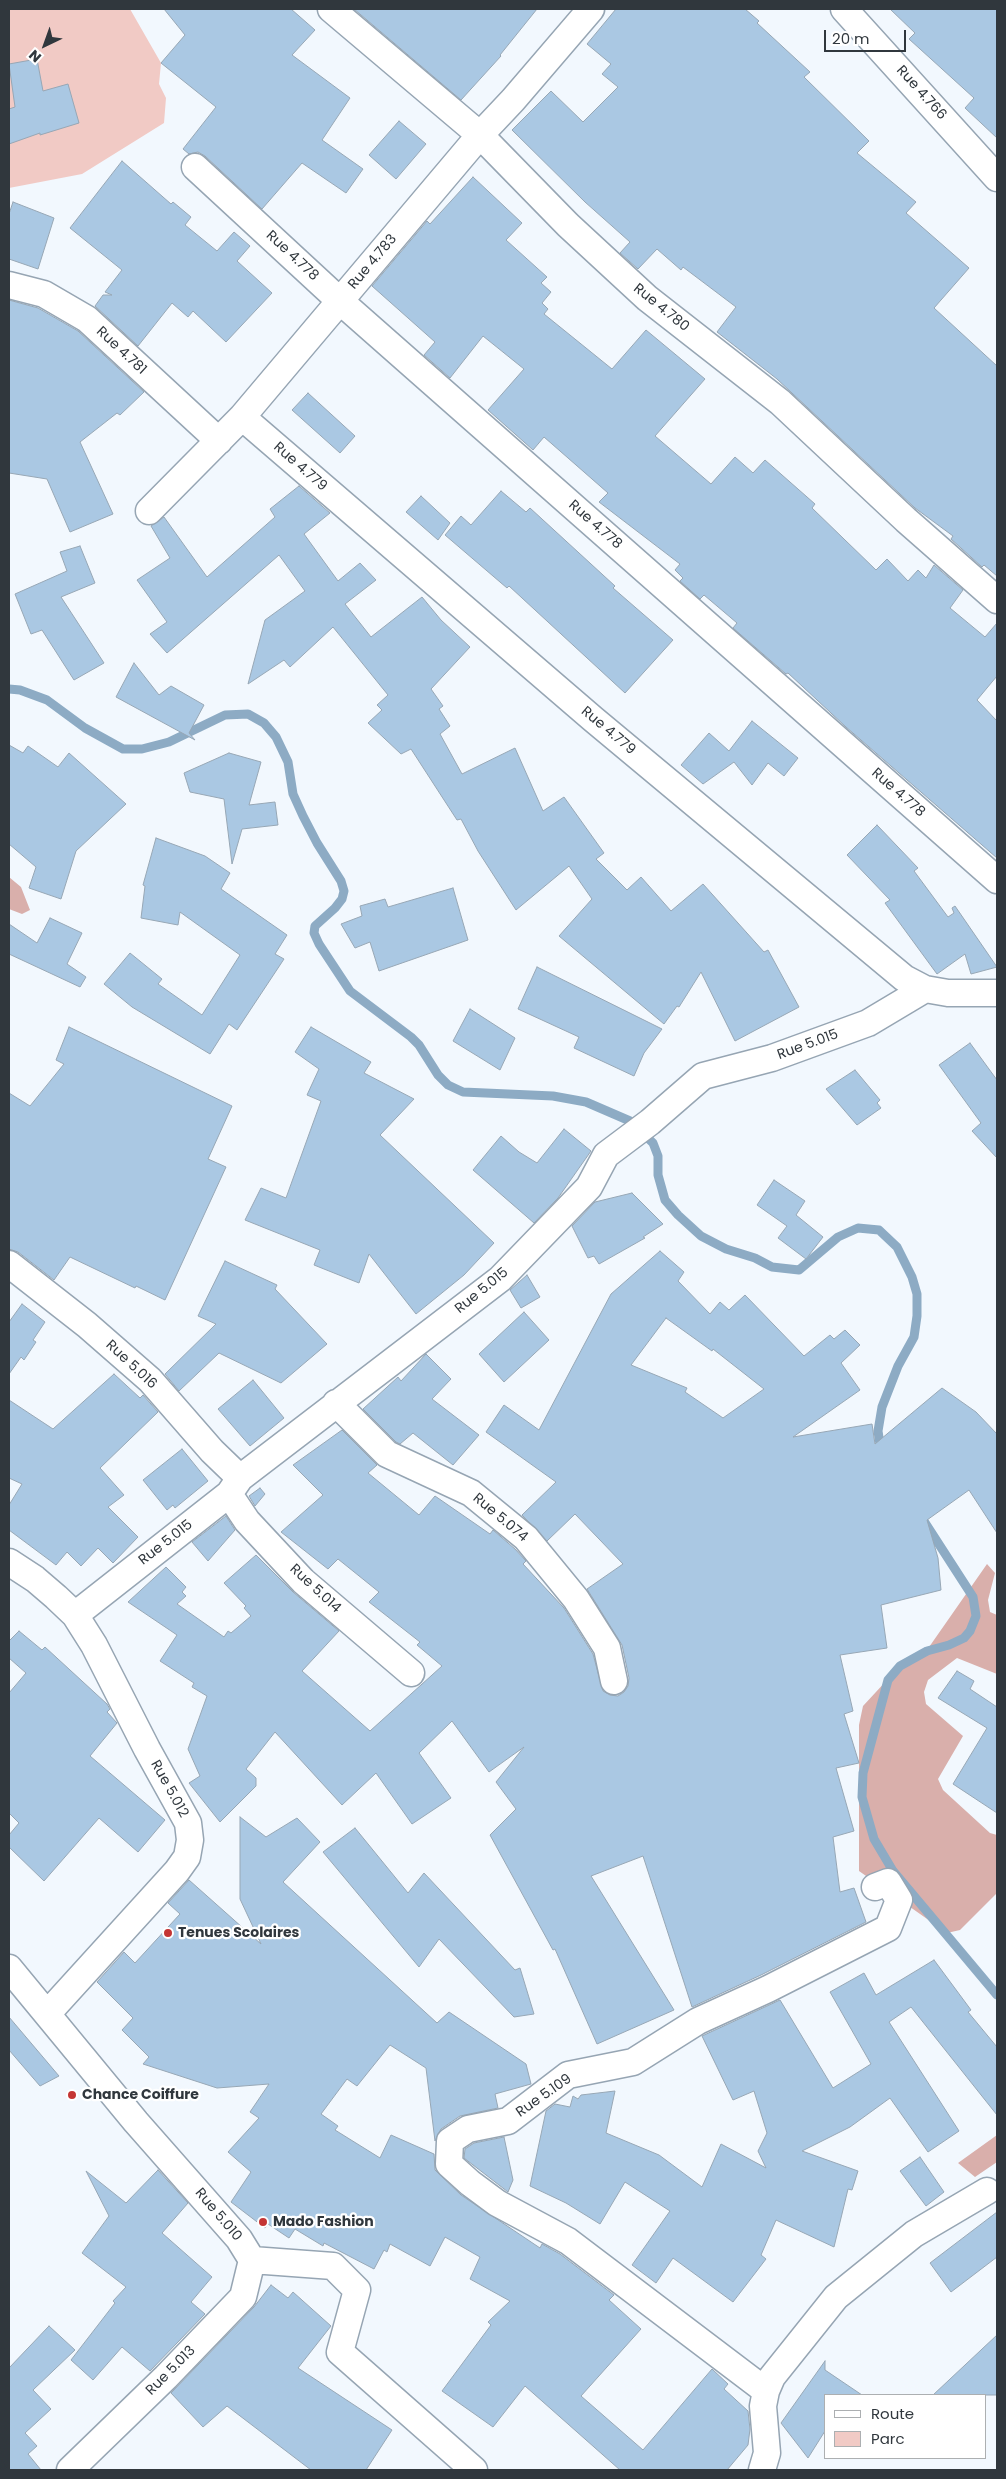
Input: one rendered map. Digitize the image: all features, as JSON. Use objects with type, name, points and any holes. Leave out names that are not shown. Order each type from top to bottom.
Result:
[{"type":"street","name":"Rue 4.780","points":[[331,9],[480,135],[568,226],[640,291],[780,402],[906,520],[997,600]]},
{"type":"street","name":"Rue 4.783","points":[[149,511],[242,417],[480,135],[513,100],[591,9]]},
{"type":"street","name":"Rue 4.766","points":[[844,9],[997,178]]},
{"type":"street","name":"Rue 4.778","points":[[195,167],[340,301],[997,880]]},
{"type":"street","name":"Rue 4.781","points":[[9,285],[44,294],[87,319],[219,441]]},
{"type":"street","name":"Rue 4.779","points":[[242,417],[600,725],[904,978],[925,989],[948,993],[997,993]]},
{"type":"street","name":"Rue 5.015","points":[[75,1615],[336,1403],[500,1279],[589,1186],[606,1155],[650,1122],[704,1076],[772,1058],[868,1023],[925,989]]},
{"type":"street","name":"Rue 5.016","points":[[9,1264],[87,1325],[150,1380],[212,1451],[235,1486]]},
{"type":"street","name":"Rue 5.074","points":[[336,1403],[387,1454],[471,1493],[526,1538],[576,1599],[607,1648],[614,1681]]},
{"type":"street","name":"Rue 5.014","points":[[235,1486],[247,1521],[303,1581],[411,1673]]},
{"type":"street","name":"Rue 5.012","points":[[9,1562],[35,1579],[75,1615],[94,1645],[146,1749],[188,1823],[190,1840],[187,1857],[177,1871],[48,2014]]},
{"type":"street","name":"Rue 5.109","points":[[766,2391],[568,2242],[497,2203],[470,2183],[449,2164],[450,2141],[468,2130],[508,2121],[568,2075],[633,2062],[698,2021],[768,1989],[888,1928],[899,1900],[888,1882],[875,1887]]},
{"type":"street","name":"Rue 5.010","points":[[9,1968],[136,2122],[239,2239],[252,2260]]},
{"type":"street","points":[[762,2470],[767,2453],[762,2406],[766,2391],[772,2377],[836,2297],[914,2234],[987,2191]]},
{"type":"street","points":[[252,2260],[333,2266],[357,2290],[340,2352],[474,2470]]},
{"type":"street","name":"Rue 5.013","points":[[70,2470],[166,2377],[243,2297],[252,2260]]},
{"type":"green space","points":[[9,9],[130,9],[161,63],[159,84],[166,98],[164,123],[82,174],[9,188]]},
{"type":"shaded area","points":[[9,877],[21,887],[30,910],[22,914],[9,909]]},
{"type":"shaded area","points":[[987,1564],[995,1573],[988,1600],[990,1612],[997,1615],[997,1674],[957,1658],[928,1680],[924,1692],[926,1704],[963,1736],[938,1779],[943,1790],[990,1833],[997,1835],[997,1893],[960,1930],[947,1933],[859,1871],[859,1725],[863,1706],[900,1666],[927,1650]]},
{"type":"shaded area","points":[[997,2135],[997,2162],[975,2177],[958,2163]]},
{"type":"building","points":[[164,9],[291,9],[315,30],[292,55],[350,98],[322,140],[363,169],[346,193],[302,163],[262,209],[205,156],[198,152],[189,154],[183,149],[216,107],[161,63],[185,35]]},
{"type":"building","points":[[354,9],[537,9],[501,56],[461,100]]},
{"type":"building","points":[[616,9],[745,9],[759,21],[757,23],[810,72],[804,77],[869,141],[857,153],[916,202],[906,213],[969,268],[934,308],[997,366],[997,576],[984,565],[982,567],[951,539],[953,536],[915,508],[777,379],[717,332],[736,307],[683,267],[681,270],[657,249],[638,269],[620,253],[630,242],[585,202],[512,130],[551,91],[583,122],[618,87],[602,74],[611,64],[587,44]]},
{"type":"building","points":[[890,9],[997,9],[997,138],[965,108],[974,98],[909,39],[915,33]]},
{"type":"building","points":[[37,59],[43,91],[68,84],[79,123],[40,135],[40,133],[9,144],[9,109],[15,107],[9,64]]},
{"type":"building","points":[[399,121],[426,144],[396,179],[369,155]]},
{"type":"building","points":[[122,161],[171,204],[173,202],[191,217],[185,225],[217,251],[234,232],[250,246],[237,261],[272,293],[226,342],[193,311],[188,317],[172,303],[138,346],[95,306],[103,295],[112,295],[105,292],[122,270],[70,228]]},
{"type":"building","points":[[473,177],[522,223],[506,240],[547,277],[541,283],[551,292],[542,303],[548,309],[544,314],[612,369],[646,330],[705,379],[655,436],[711,484],[735,457],[753,473],[765,460],[815,504],[812,508],[876,570],[887,559],[908,581],[918,570],[926,578],[934,565],[963,590],[950,608],[985,637],[997,623],[997,676],[977,700],[997,721],[997,858],[846,727],[788,673],[786,674],[733,628],[737,623],[704,595],[700,599],[680,581],[683,578],[675,570],[680,564],[599,502],[608,493],[544,437],[533,450],[488,410],[524,369],[483,336],[450,378],[424,355],[435,342],[372,286],[427,221],[430,224]]},
{"type":"building","points":[[13,202],[54,218],[38,269],[9,259],[9,214]]},
{"type":"building","points":[[9,300],[38,308],[78,331],[144,392],[120,415],[117,413],[80,442],[113,514],[70,532],[47,479],[9,473]]},
{"type":"building","points":[[308,393],[355,436],[340,453],[292,410]]},
{"type":"building","points":[[299,486],[330,513],[304,534],[338,581],[360,563],[376,580],[345,604],[371,637],[422,597],[441,620],[470,647],[431,689],[443,706],[439,709],[450,726],[440,734],[462,774],[515,748],[543,811],[564,797],[604,853],[596,859],[627,890],[641,877],[671,911],[703,884],[764,952],[768,950],[799,1007],[735,1041],[701,972],[679,1007],[677,1006],[664,1024],[559,936],[592,899],[569,866],[516,910],[478,851],[461,819],[457,820],[411,749],[401,754],[368,723],[382,710],[377,705],[388,695],[333,627],[290,667],[284,660],[248,684],[265,620],[305,591],[279,555],[167,653],[150,634],[167,622],[137,580],[170,558],[151,526],[164,517],[207,577],[275,517],[270,509]]},
{"type":"building","points":[[501,491],[526,512],[530,508],[615,586],[613,588],[673,640],[625,693],[509,586],[507,588],[445,535],[461,516],[471,525]]},
{"type":"building","points":[[421,496],[450,523],[438,540],[406,512]]},
{"type":"building","points":[[80,546],[95,583],[61,597],[104,663],[74,680],[42,630],[31,634],[15,594],[67,571],[60,552]]},
{"type":"building","points":[[134,663],[159,695],[171,686],[204,705],[189,733],[195,740],[116,697]]},
{"type":"building","points":[[752,721],[798,758],[784,776],[768,763],[752,785],[734,762],[703,784],[681,765],[709,733],[729,751]]},
{"type":"building","points":[[9,745],[23,753],[28,746],[58,767],[69,753],[126,804],[76,851],[61,899],[29,888],[36,867],[9,844]]},
{"type":"building","points":[[229,753],[261,762],[249,805],[275,802],[278,825],[242,829],[232,864],[224,799],[190,792],[184,773]]},
{"type":"building","points":[[877,825],[918,868],[914,871],[948,917],[954,913],[952,908],[955,906],[997,967],[971,974],[965,954],[937,974],[885,903],[890,900],[847,855]]},
{"type":"building","points":[[156,838],[205,856],[230,873],[221,889],[287,935],[275,954],[284,959],[237,1030],[229,1024],[210,1054],[132,1007],[104,984],[130,953],[162,979],[158,984],[202,1015],[240,955],[180,912],[178,925],[141,918],[145,886],[143,885]]},
{"type":"building","points":[[453,888],[468,940],[379,971],[370,942],[355,948],[341,924],[362,916],[360,906],[385,899],[388,907]]},
{"type":"building","points":[[50,918],[82,933],[67,964],[86,977],[80,987],[9,954],[9,924],[37,943]]},
{"type":"building","points":[[537,967],[662,1029],[644,1053],[634,1076],[574,1048],[579,1037],[518,1009]]},
{"type":"building","points":[[470,1009],[515,1038],[500,1070],[453,1041]]},
{"type":"building","points":[[69,1027],[232,1106],[208,1159],[226,1167],[165,1300],[70,1257],[54,1280],[18,1252],[9,1249],[9,1093],[30,1106],[64,1064],[56,1060]]},
{"type":"building","points":[[311,1027],[371,1062],[364,1073],[414,1099],[380,1135],[494,1243],[464,1275],[416,1314],[369,1254],[359,1283],[314,1265],[320,1250],[245,1220],[261,1188],[286,1198],[321,1101],[307,1095],[319,1069],[295,1052]]},
{"type":"building","points":[[970,1043],[997,1080],[997,1158],[972,1131],[981,1123],[939,1065]]},
{"type":"building","points":[[855,1070],[880,1100],[877,1103],[881,1108],[857,1125],[826,1089]]},
{"type":"building","points":[[564,1129],[591,1151],[558,1198],[534,1223],[473,1170],[501,1136],[519,1152],[537,1163]]},
{"type":"building","points":[[774,1180],[805,1201],[796,1215],[823,1237],[806,1259],[778,1238],[787,1226],[757,1205]]},
{"type":"building","points":[[632,1193],[663,1224],[643,1237],[645,1238],[599,1264],[594,1256],[588,1258],[572,1226],[595,1202]]},
{"type":"building","points":[[660,1251],[684,1272],[678,1281],[710,1314],[720,1302],[729,1310],[745,1295],[804,1356],[830,1335],[834,1339],[845,1330],[860,1345],[841,1363],[860,1390],[793,1437],[872,1424],[875,1444],[942,1388],[976,1412],[997,1434],[997,1533],[969,1490],[927,1520],[938,1558],[941,1590],[881,1605],[887,1648],[840,1655],[853,1711],[844,1714],[859,1763],[836,1768],[854,1831],[833,1837],[840,1892],[854,1888],[866,1922],[761,1975],[692,2007],[643,1856],[591,1876],[674,2010],[597,2044],[555,1949],[553,1950],[490,1835],[516,1809],[496,1782],[524,1747],[489,1772],[452,1721],[419,1753],[451,1798],[412,1824],[376,1773],[342,1805],[275,1732],[246,1769],[256,1778],[256,1786],[220,1822],[189,1783],[200,1776],[188,1749],[207,1696],[192,1687],[194,1683],[160,1661],[177,1635],[128,1602],[166,1567],[186,1587],[182,1592],[186,1596],[177,1604],[224,1637],[228,1631],[231,1633],[251,1616],[244,1608],[246,1606],[224,1583],[256,1555],[293,1592],[339,1631],[302,1671],[370,1731],[442,1666],[417,1645],[420,1642],[369,1602],[379,1592],[338,1559],[328,1569],[281,1532],[323,1495],[293,1465],[342,1430],[377,1465],[368,1473],[419,1515],[435,1496],[490,1534],[493,1530],[515,1549],[526,1561],[523,1564],[564,1608],[593,1654],[603,1691],[610,1695],[618,1696],[628,1686],[629,1678],[622,1645],[587,1589],[623,1564],[575,1514],[547,1541],[522,1515],[556,1482],[486,1432],[504,1405],[539,1430],[611,1294]],"holes":[[[666,1318],[712,1351],[713,1349],[764,1389],[723,1418],[685,1392],[687,1388],[631,1365]]]},
{"type":"building","points":[[225,1261],[277,1285],[275,1289],[327,1344],[281,1383],[219,1353],[179,1391],[165,1374],[216,1324],[198,1316]]},
{"type":"building","points":[[527,1275],[540,1297],[521,1308],[510,1290]]},
{"type":"building","points":[[22,1304],[45,1322],[33,1340],[36,1342],[24,1360],[21,1357],[9,1374],[9,1322]]},
{"type":"building","points":[[524,1312],[549,1340],[504,1382],[479,1354]]},
{"type":"building","points":[[426,1354],[451,1379],[432,1399],[479,1435],[453,1465],[413,1433],[400,1444],[396,1442],[363,1409],[398,1377],[401,1381]]},
{"type":"building","points":[[114,1374],[140,1398],[143,1395],[158,1412],[100,1468],[124,1495],[108,1507],[138,1537],[113,1563],[98,1548],[81,1566],[67,1552],[56,1565],[9,1530],[9,1505],[22,1484],[9,1478],[9,1400],[53,1429]]},
{"type":"building","points":[[253,1380],[284,1418],[250,1446],[218,1409]]},
{"type":"building","points":[[182,1449],[208,1481],[175,1508],[173,1505],[167,1510],[143,1480]]},
{"type":"building","points":[[260,1488],[265,1494],[255,1506],[249,1496]]},
{"type":"building","points":[[226,1516],[235,1530],[208,1561],[192,1542]]},
{"type":"building","points":[[19,1631],[42,1650],[45,1647],[107,1704],[110,1709],[107,1712],[117,1723],[90,1756],[165,1820],[138,1852],[99,1818],[44,1881],[9,1847],[9,1835],[19,1823],[9,1813],[9,1693],[26,1673],[9,1658],[9,1641]]},
{"type":"building","points":[[957,1671],[974,1681],[970,1689],[997,1707],[997,1813],[953,1784],[987,1728],[938,1698]]},
{"type":"building","points":[[240,1817],[266,1837],[297,1818],[320,1842],[283,1882],[437,2023],[449,2012],[526,2064],[531,2084],[495,2094],[498,2108],[460,2116],[441,2129],[435,2141],[426,2068],[390,2045],[357,2086],[347,2079],[321,2114],[338,2126],[335,2130],[380,2158],[391,2135],[434,2154],[435,2170],[461,2195],[540,2248],[542,2244],[560,2254],[614,2295],[609,2300],[641,2329],[581,2396],[643,2450],[712,2369],[728,2384],[724,2389],[748,2411],[750,2429],[748,2445],[727,2470],[620,2470],[525,2386],[493,2427],[442,2391],[491,2325],[488,2322],[510,2301],[470,2279],[480,2257],[445,2237],[430,2266],[390,2244],[387,2252],[384,2250],[374,2269],[324,2243],[323,2246],[295,2229],[289,2238],[268,2224],[265,2228],[231,2202],[251,2172],[228,2152],[259,2118],[250,2112],[269,2084],[217,2088],[143,2064],[149,2057],[122,2030],[133,2018],[97,1982],[124,1952],[135,1963],[180,1914],[168,1903],[189,1880],[261,1944],[240,1899]]},
{"type":"building","points":[[355,1828],[408,1893],[424,1873],[515,1970],[520,1968],[534,2014],[514,2017],[439,1939],[419,1967],[323,1852]]},
{"type":"building","points":[[934,1960],[971,2010],[968,2012],[997,2047],[997,2115],[911,2007],[889,2022],[959,2131],[928,2152],[890,2098],[850,2127],[802,2151],[858,2171],[852,2190],[848,2189],[834,2247],[776,2220],[761,2255],[766,2259],[733,2302],[673,2258],[656,2283],[632,2265],[670,2211],[625,2182],[600,2224],[566,2203],[530,2186],[546,2111],[555,2104],[570,2107],[573,2096],[578,2099],[581,2095],[615,2091],[606,2133],[659,2155],[702,2187],[721,2144],[766,2168],[758,2151],[767,2133],[754,2091],[733,2100],[702,2036],[780,2000],[833,2088],[871,2064],[830,1992],[864,1973],[876,1995]]},
{"type":"building","points":[[9,2017],[59,2076],[40,2086],[9,2050]]},
{"type":"building","points":[[504,2137],[513,2180],[508,2192],[464,2158],[465,2149],[474,2143]]},
{"type":"building","points":[[920,2157],[944,2192],[926,2206],[900,2171]]},
{"type":"building","points":[[158,2170],[188,2203],[162,2233],[212,2277],[191,2302],[205,2314],[150,2371],[122,2347],[93,2380],[71,2360],[115,2303],[113,2301],[126,2287],[82,2253],[109,2216],[86,2171],[126,2203]]},
{"type":"building","points":[[997,2212],[997,2257],[951,2292],[930,2263]]},
{"type":"building","points":[[271,2285],[288,2298],[293,2292],[331,2326],[298,2368],[392,2430],[366,2470],[311,2470],[227,2406],[203,2427],[171,2393],[254,2307]]},
{"type":"building","points":[[49,2326],[75,2350],[33,2390],[51,2409],[25,2433],[37,2446],[28,2454],[41,2470],[9,2470],[9,2368]]},
{"type":"building","points":[[997,2335],[997,2395],[934,2394]]},
{"type":"building","points":[[825,2361],[825,2370],[861,2394],[824,2394],[824,2433],[808,2458],[781,2423]]},
{"type":"waterway","points":[[9,689],[20,690],[47,700],[85,728],[123,749],[142,749],[169,742],[225,715],[248,714],[264,723],[276,737],[288,762],[293,794],[317,843],[341,881],[344,891],[342,899],[335,908],[315,926],[314,933],[319,944],[350,991],[411,1037],[419,1045],[438,1075],[448,1085],[463,1092],[553,1096],[586,1102],[630,1121],[653,1143],[658,1156],[658,1175],[665,1200],[678,1215],[701,1236],[726,1249],[755,1258],[772,1267],[799,1270],[838,1237],[858,1228],[879,1230],[897,1247],[912,1277],[917,1294],[917,1316],[914,1337],[898,1366],[882,1407],[878,1431],[881,1451]]},
{"type":"waterway","points":[[922,1518],[973,1597],[976,1616],[970,1631],[964,1638],[949,1645],[927,1651],[900,1666],[888,1680],[863,1773],[862,1797],[874,1839],[893,1871],[997,1995]]},
{"type":"place","name":"Tenues Scolaires","points":[[168,1933]]},
{"type":"place","name":"Chance Coiffure","points":[[72,2095]]},
{"type":"place","name":"Mado Fashion","points":[[263,2222]]}]
